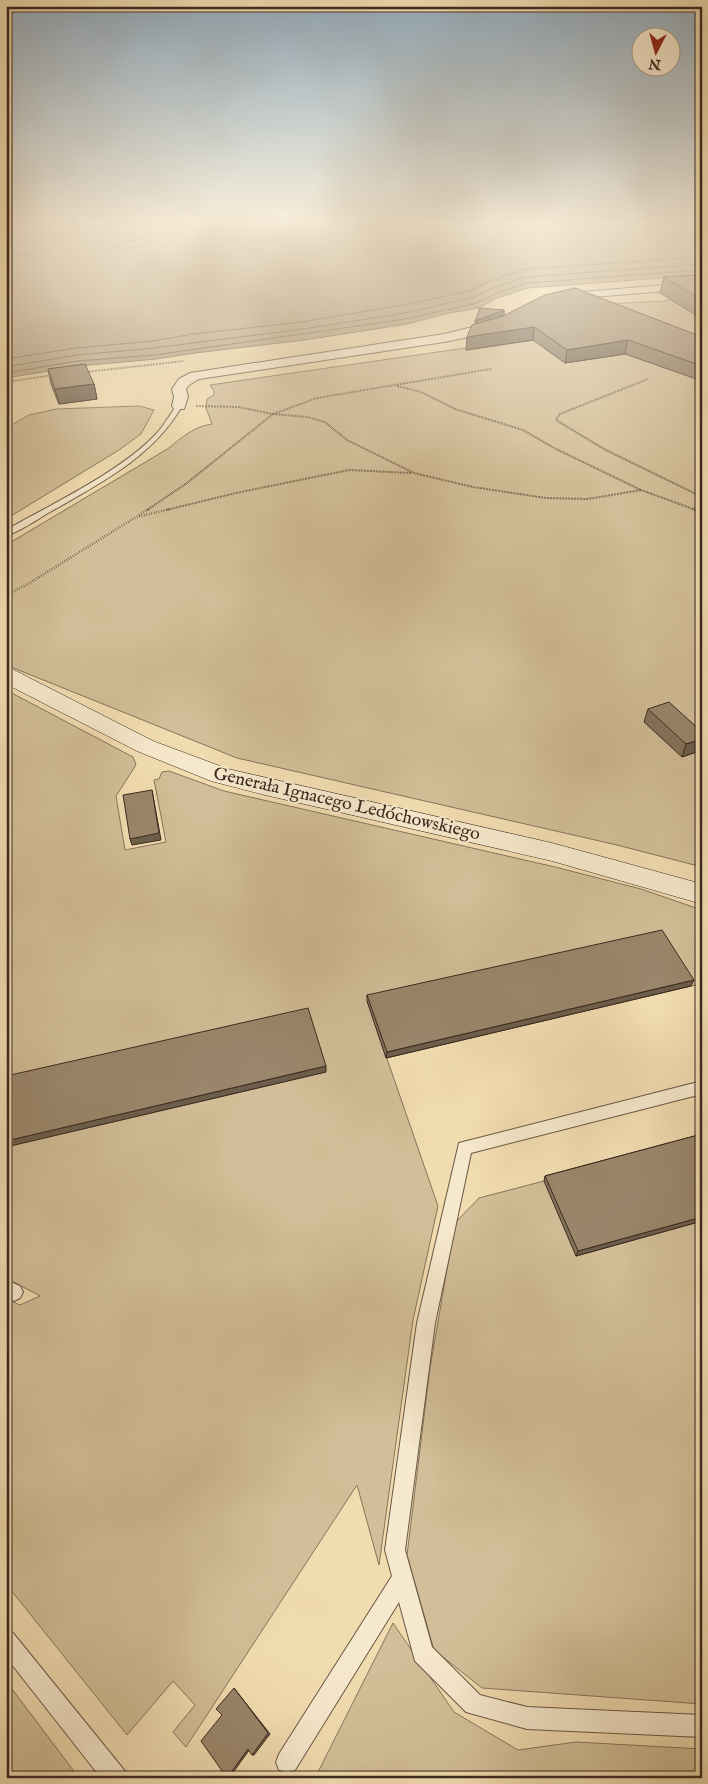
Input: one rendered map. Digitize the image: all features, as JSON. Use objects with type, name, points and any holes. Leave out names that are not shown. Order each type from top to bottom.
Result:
[{"type":"street","points":[[179,406],[181,397],[179,389],[184,382],[195,376],[211,372],[444,338],[479,331],[503,323],[513,317]]},
{"type":"street","name":"Generała Ignacego Ledóchowskiego","points":[[6,675],[145,746],[220,775],[265,788],[552,852],[702,894]]},
{"type":"lane","points":[[6,534],[100,478],[155,439],[171,421],[179,406]]},
{"type":"lane","points":[[702,1087],[464,1148],[426,1323],[395,1550],[423,1652],[474,1704],[527,1718],[702,1726]]},
{"type":"lane","points":[[287,1762],[402,1578]]},
{"type":"lane","points":[[6,1640],[116,1778]]},
{"type":"path","points":[[84,372],[179,360],[198,363],[211,372]]},
{"type":"path","points":[[6,595],[28,584],[187,483],[273,414],[317,398],[491,369]]},
{"type":"path","points":[[6,382],[58,374]]},
{"type":"path","points":[[648,379],[560,414],[556,420],[604,449],[702,497]]},
{"type":"path","points":[[394,385],[421,392],[455,409],[523,430],[556,449],[642,490],[702,512]]},
{"type":"path","points":[[205,407],[238,406],[273,414],[325,422],[347,440],[414,473]]},
{"type":"path","points":[[136,517],[236,493],[349,470],[414,473],[473,487],[546,498],[588,499],[642,490]]},
{"type":"shaded area","points":[[582,308],[702,308],[702,867],[617,845],[237,758],[6,665],[6,545],[169,448],[189,433],[200,427],[212,424],[206,408],[207,399],[214,395],[210,385],[479,346],[569,337]]},
{"type":"shaded area","points":[[139,406],[154,410],[141,434],[119,450],[6,519],[6,428],[29,415],[56,409]]},
{"type":"shaded area","points":[[6,690],[133,757],[136,765],[116,796],[125,850],[166,842],[154,780],[159,779],[162,772],[169,771],[224,791],[555,867],[641,889],[702,910],[702,984],[691,986],[660,936],[367,1001],[438,1206],[413,1320],[379,1565],[357,1485],[186,1747],[173,1732],[195,1705],[173,1681],[127,1735],[6,1584],[6,1299],[20,1305],[40,1296],[6,1278],[6,1147],[326,1072],[6,1082]]},
{"type":"shaded area","points":[[544,1181],[702,1221],[702,1704],[482,1688],[434,1650],[407,1555],[430,1368],[455,1223],[479,1198]]},
{"type":"shaded area","points":[[393,1623],[454,1712],[518,1750],[576,1742],[702,1749],[702,1778],[315,1778]]},
{"type":"shaded area","points":[[6,1681],[79,1778],[6,1778]]},
{"type":"water","points":[[6,308],[477,308],[449,313],[407,324],[305,340],[156,359],[79,366],[6,378]]},
{"type":"building","points":[[480,308],[504,310],[475,321]]},
{"type":"building","points":[[518,308],[627,308],[702,337],[702,366],[628,340],[567,350],[534,327],[467,337],[472,325],[503,316]]},
{"type":"building","points":[[85,364],[94,384],[55,389],[48,369]]},
{"type":"building","points":[[669,702],[702,732],[702,739],[686,744],[648,709]]},
{"type":"building","points":[[152,790],[159,833],[130,839],[123,795]]},
{"type":"building","points":[[662,930],[694,980],[387,1052],[367,995]]},
{"type":"building","points":[[308,1008],[326,1066],[6,1141],[6,1076]]},
{"type":"building","points":[[702,1134],[702,1217],[578,1251],[545,1176]]},
{"type":"building","points":[[234,1688],[268,1733],[252,1755],[248,1749],[227,1778],[201,1741],[222,1715],[216,1709]]}]
